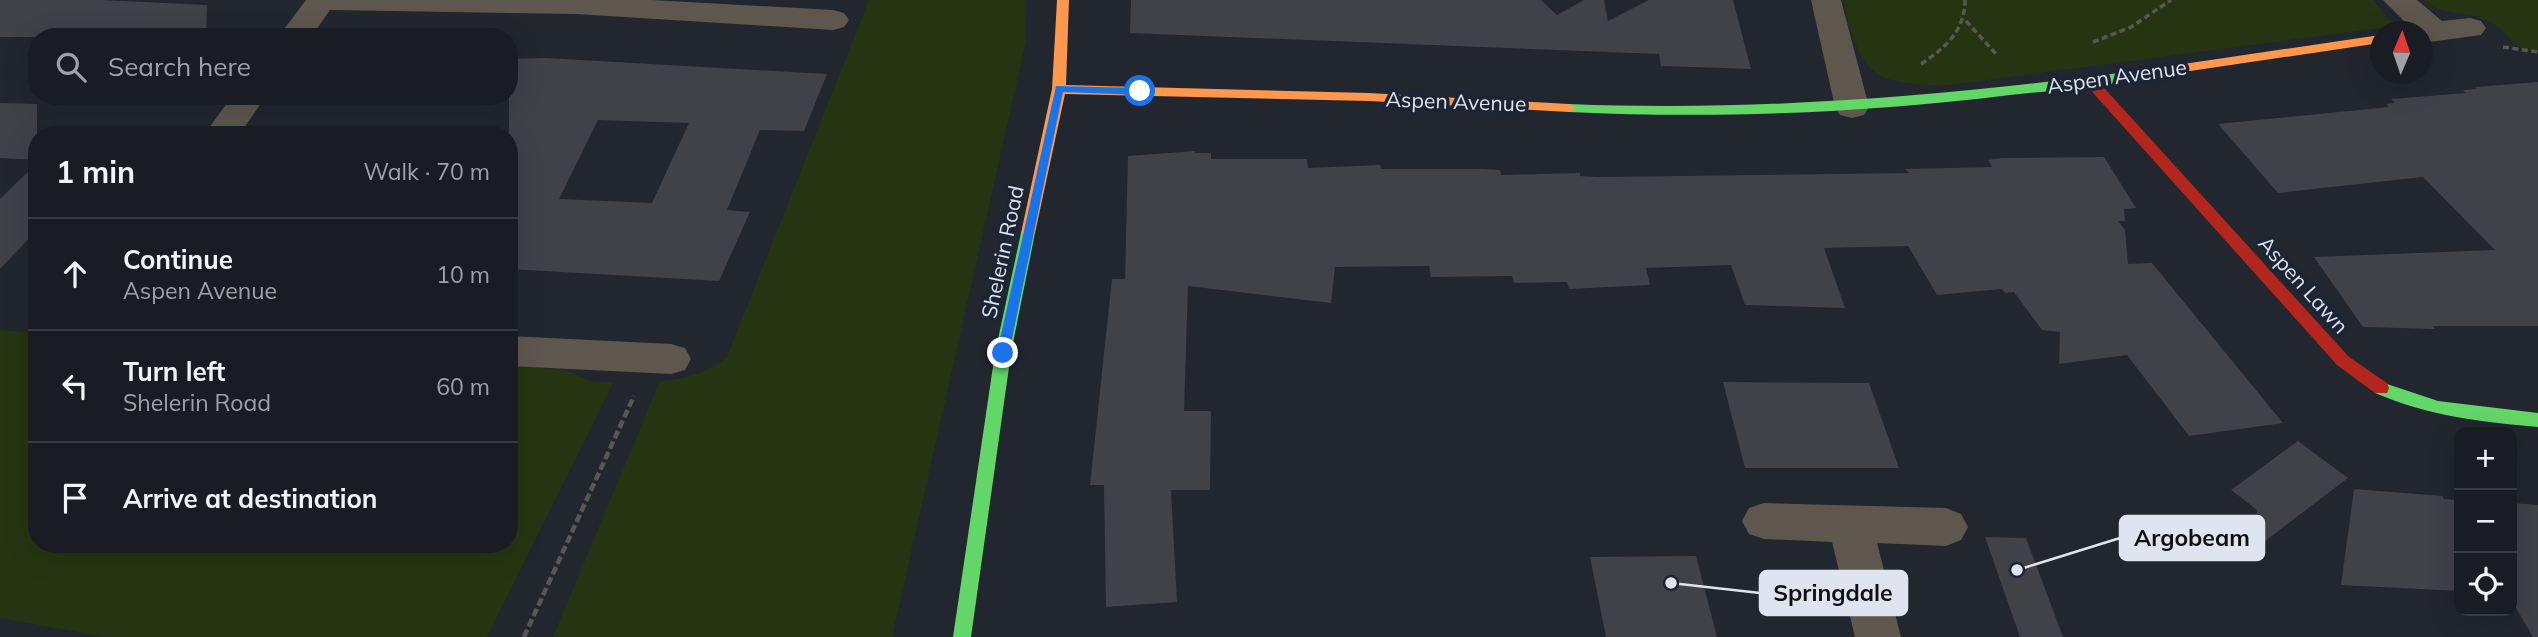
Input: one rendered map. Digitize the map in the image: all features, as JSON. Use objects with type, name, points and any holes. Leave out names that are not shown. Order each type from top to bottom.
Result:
[{"type":"street","name":"Shelerin Road","points":[[962,637],[1003,353],[1059,89],[1063,0]]},
{"type":"street","points":[[1826,0],[1852,107]]},
{"type":"street","points":[[2398,0],[2418,21]]},
{"type":"street","points":[[301,28],[321,1],[600,5],[834,20]]},
{"type":"street","points":[[2433,32],[2470,28]]},
{"type":"street","name":"Aspen Avenue","points":[[1059,89],[1475,102],[1662,113],[1751,112],[1947,100],[2091,82],[2370,41]]},
{"type":"street","name":"Aspen Lawn","points":[[2091,82],[2343,361],[2372,384],[2420,405],[2475,416],[2538,420]]},
{"type":"street","points":[[228,126],[243,105]]},
{"type":"street","points":[[518,351],[661,359]]},
{"type":"street","points":[[1763,522],[1946,527]]},
{"type":"street","points":[[1850,524],[1878,637]]},
{"type":"path","points":[[1916,67],[1957,33],[1965,21],[1965,0]]},
{"type":"path","points":[[2504,47],[2538,52]]},
{"type":"path","points":[[524,637],[661,359]]},
{"type":"green space","points":[[869,0],[1025,0],[1026,41],[892,637],[553,637],[660,381],[696,374],[727,357]]},
{"type":"green space","points":[[1844,0],[2373,0],[2390,21],[2370,21],[2370,29],[1940,86],[1909,83],[1879,75],[1871,69],[1859,51]]},
{"type":"green space","points":[[2422,0],[2538,0],[2538,52],[2522,48],[2489,21],[2438,9]]},
{"type":"green space","points":[[0,330],[28,332],[28,553],[518,553],[518,365],[568,371],[590,381],[613,383],[487,637],[106,637],[0,618]]},
{"type":"building","points":[[0,0],[102,0],[207,5],[206,28],[28,28],[28,37],[0,37]]},
{"type":"building","points":[[1131,0],[1541,0],[1557,15],[1584,0],[1604,0],[1608,21],[1649,0],[1733,0],[1751,69],[1661,66],[1659,54],[1130,33]]},
{"type":"building","points":[[546,58],[827,74],[804,131],[760,130],[727,210],[750,212],[719,281],[518,270],[518,126],[509,126],[509,105],[518,105],[518,59]],"holes":[[[598,120],[689,123],[652,203],[559,199]]]},
{"type":"building","points":[[2538,82],[2538,326],[2433,326],[2435,329],[2363,327],[2314,257],[2495,250],[2423,177],[2278,193],[2218,124],[2389,107],[2386,104],[2395,103],[2391,99],[2466,93],[2463,90],[2477,89],[2475,87]]},
{"type":"building","points":[[0,103],[37,105],[37,126],[28,126],[28,160],[0,158]]},
{"type":"building","points":[[1195,151],[1211,153],[1211,159],[1307,159],[1308,168],[1380,165],[1381,169],[1479,169],[1500,170],[1501,175],[1580,173],[1580,176],[1597,177],[1909,173],[1905,169],[1992,167],[1988,160],[2002,158],[2104,157],[2136,208],[2124,209],[2125,221],[2118,221],[2125,230],[2128,264],[2152,263],[2283,423],[2189,436],[2127,355],[2059,364],[2060,332],[2042,330],[2014,292],[2005,293],[2002,289],[1937,295],[1908,246],[1824,248],[1845,308],[1745,305],[1731,265],[1646,268],[1650,285],[1569,289],[1567,282],[1514,283],[1512,276],[1431,277],[1429,266],[1335,267],[1331,303],[1188,286],[1184,411],[1211,411],[1210,490],[1171,490],[1177,602],[1106,607],[1104,485],[1090,485],[1112,279],[1125,279],[1128,156]]},
{"type":"building","points":[[28,172],[28,239],[0,269],[0,199]]},
{"type":"building","points":[[1723,382],[1869,383],[1899,468],[1745,468]]},
{"type":"building","points":[[2298,441],[2348,478],[2265,541],[2256,509],[2231,490]]},
{"type":"building","points":[[2354,489],[2442,496],[2444,499],[2454,500],[2454,591],[2341,585]]},
{"type":"building","points":[[2517,503],[2538,505],[2538,637],[2533,637],[2517,610]]},
{"type":"building","points":[[1985,537],[2026,538],[2063,637],[2020,637]]},
{"type":"building","points":[[1696,556],[1717,637],[1606,637],[1590,557]]},
{"type":"traffic: fast","points":[[1569,108],[1713,111],[1857,105],[2000,92],[2143,74]]},
{"type":"traffic: fast","points":[[962,637],[1003,353],[1028,233]]},
{"type":"traffic: fast","points":[[2381,388],[2438,408],[2478,415],[2538,420]]},
{"type":"traffic: slow","points":[[1028,233],[1059,89],[1063,0]]},
{"type":"traffic: slow","points":[[2143,74],[2370,40]]},
{"type":"traffic: slow","points":[[1059,89],[1369,97],[1569,108]]},
{"type":"traffic: jam","points":[[2091,82],[2343,361],[2381,388]]},
{"type":"place","name":"Argobeam","points":[[2017,570]]},
{"type":"place","name":"Springdale","points":[[1671,583]]},
{"type":"route","points":[[1003,353],[1059,89],[1140,91]]}]
